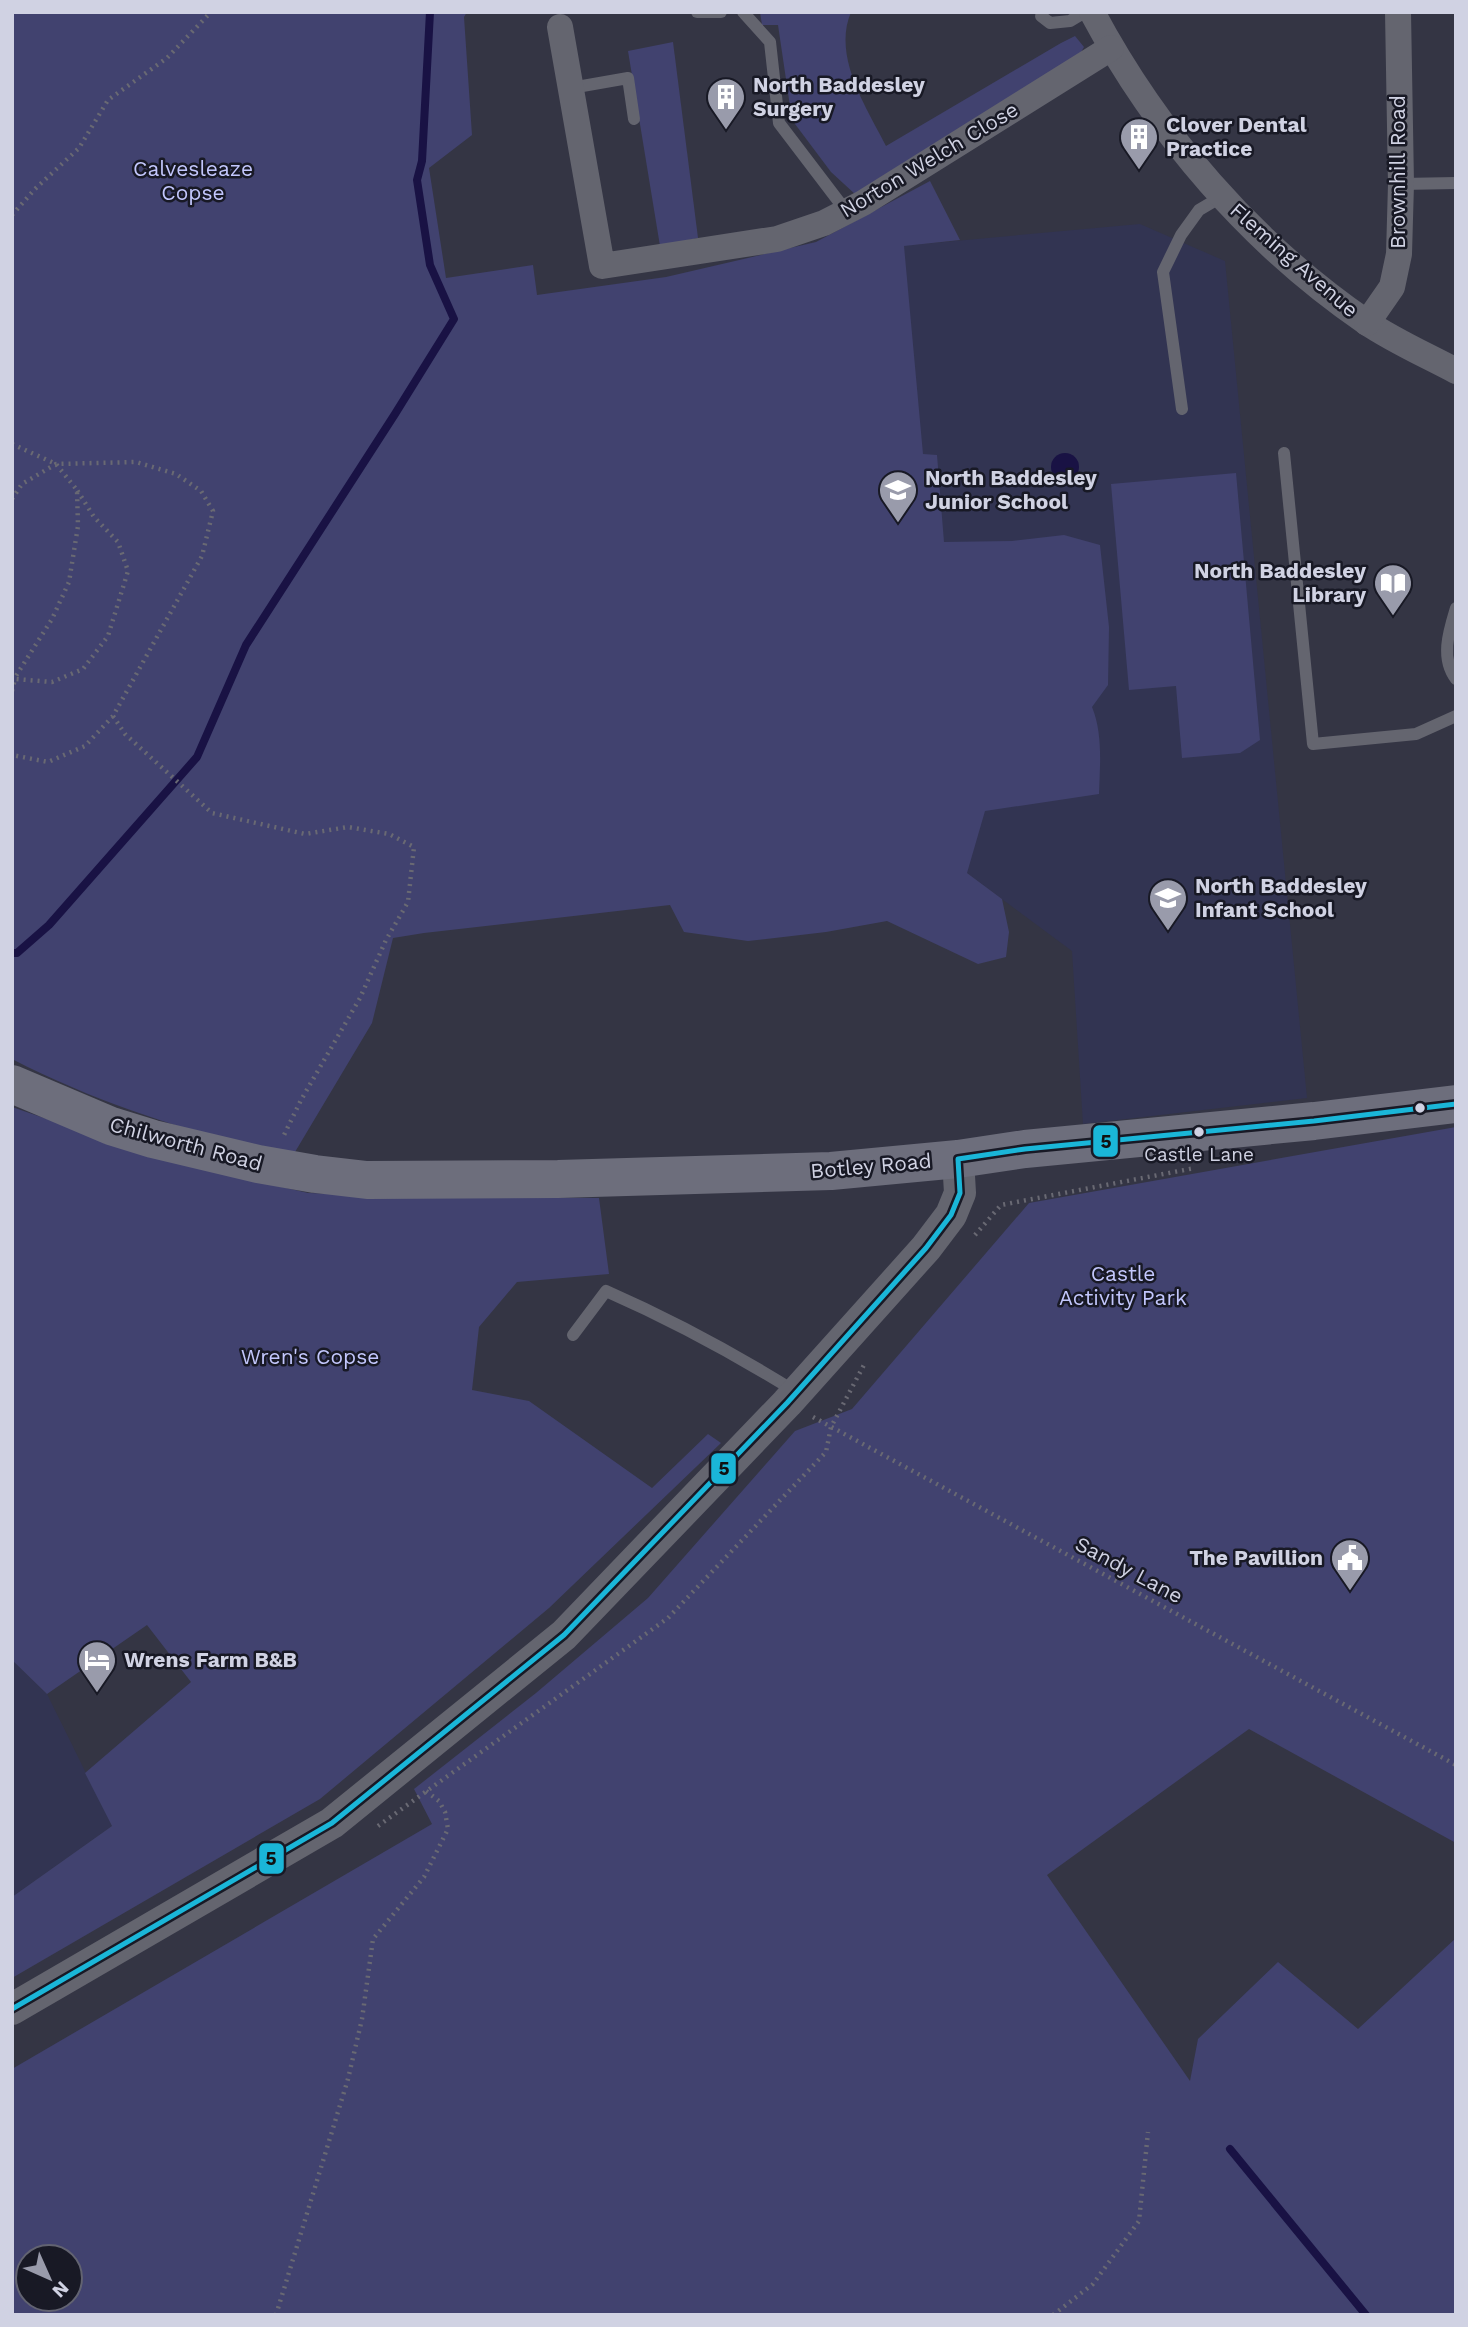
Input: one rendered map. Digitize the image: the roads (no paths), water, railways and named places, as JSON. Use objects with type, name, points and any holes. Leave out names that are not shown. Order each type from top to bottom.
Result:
[{"type":"main road","name":"Chilworth Road","points":[[12,1084],[111,1125],[153,1139],[274,1167],[367,1180]]},
{"type":"main road","name":"Botley Road","points":[[367,1180],[786,1174],[958,1159],[1025,1149],[1314,1121],[1456,1104]]},
{"type":"street","name":"Fleming Avenue","points":[[1092,12],[1111,48],[1152,110],[1221,197],[1297,269],[1367,323],[1456,371]]},
{"type":"street","name":"Brownhill Road","points":[[1367,323],[1392,287],[1399,254],[1401,184],[1398,12]]},
{"type":"street","name":"Norton Welch Close","points":[[560,27],[602,266],[777,239],[824,223],[863,203],[1111,48]]},
{"type":"street","points":[[12,2009],[332,1823],[564,1635],[792,1398],[911,1265],[951,1215],[960,1194],[958,1159]]},
{"type":"lane","points":[[697,12],[721,12]]},
{"type":"lane","points":[[743,12],[770,42],[779,123],[846,211]]},
{"type":"lane","points":[[1041,16],[1050,23],[1070,21],[1084,12]]},
{"type":"lane","points":[[571,88],[628,78],[634,119]]},
{"type":"lane","points":[[1401,184],[1456,183]]},
{"type":"lane","points":[[1182,409],[1163,272],[1181,235],[1199,210],[1221,197]]},
{"type":"lane","points":[[1284,453],[1313,744],[1416,734],[1456,716]]},
{"type":"lane","points":[[1456,608],[1446,641],[1451,672],[1456,680]]},
{"type":"lane","points":[[573,1335],[606,1291],[657,1314],[748,1362],[792,1398]]},
{"type":"waterway","points":[[12,953],[17,953],[49,925],[197,757],[246,645],[454,319],[430,265],[417,180],[422,161],[430,12]]},
{"type":"waterway","points":[[1230,2149],[1366,2315]]},
{"type":"place","name":"North Baddesley Surgery","points":[[726,131]]},
{"type":"place","name":"Clover Dental Practice","points":[[1139,171]]},
{"type":"place","name":"North Baddesley Junior School","points":[[898,524]]},
{"type":"place","name":"North Baddesley Library","points":[[1393,617]]},
{"type":"place","name":"North Baddesley Infant School","points":[[1168,932]]},
{"type":"place","name":"Castle Lane","points":[[1199,1132]]},
{"type":"place","name":"The Pavillion","points":[[1350,1592]]},
{"type":"place","name":"Wrens Farm B&B","points":[[97,1694]]},
{"type":"park label","name":"Calvesleaze Copse","points":[[193,181]]},
{"type":"park label","name":"Castle Activity Park","points":[[1123,1286]]},
{"type":"park label","name":"Wren's Copse","points":[[310,1357]]}]
